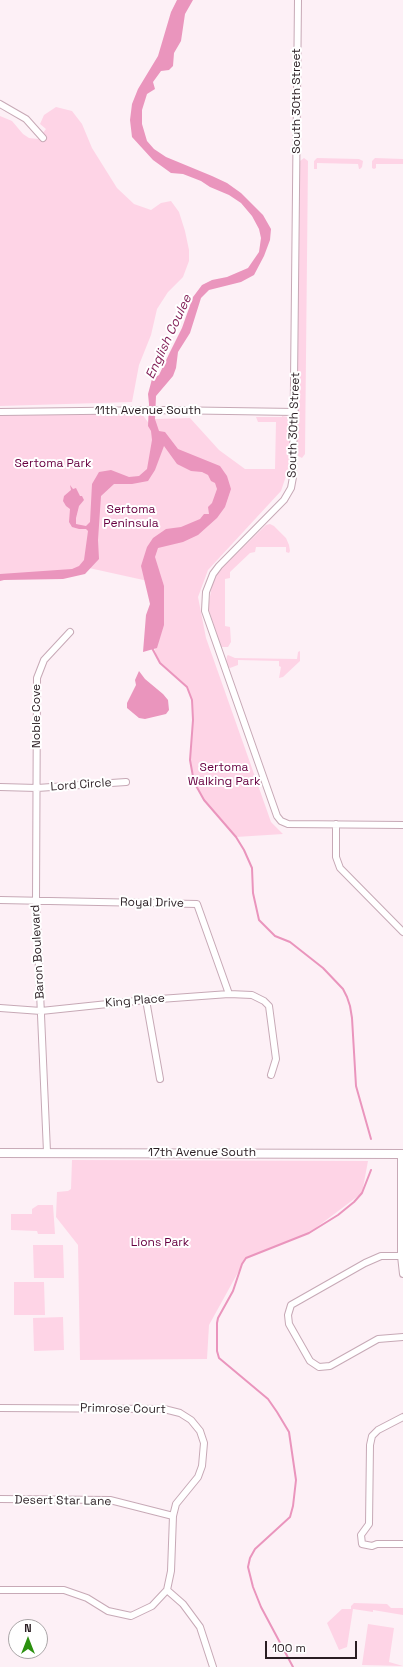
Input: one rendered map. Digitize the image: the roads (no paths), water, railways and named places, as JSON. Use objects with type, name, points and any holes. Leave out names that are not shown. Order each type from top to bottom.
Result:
[{"type":"street","name":"South 30th Street","points":[[298,0],[294,469],[291,488],[284,500],[219,566],[213,574],[207,588],[204,606],[209,625],[277,816],[281,821],[288,824],[336,824]]},
{"type":"street","points":[[0,104],[26,119],[43,138]]},
{"type":"street","name":"11th Avenue South","points":[[0,412],[162,410],[295,412]]},
{"type":"street","name":"Noble Cove","points":[[37,788],[37,678],[44,660],[70,632]]},
{"type":"street","name":"Lord Circle","points":[[37,788],[126,782]]},
{"type":"street","points":[[0,787],[37,788]]},
{"type":"street","name":"Baron Boulevard","points":[[37,788],[36,901],[47,1152]]},
{"type":"street","points":[[403,825],[336,824],[336,857],[340,868],[403,932]]},
{"type":"street","points":[[0,900],[36,901]]},
{"type":"street","name":"Royal Drive","points":[[36,901],[197,904],[229,994]]},
{"type":"street","name":"King Place","points":[[0,1008],[41,1011],[146,1000],[229,994],[252,995],[264,1001],[269,1006],[276,1058],[271,1075]]},
{"type":"street","points":[[146,1000],[160,1079]]},
{"type":"street","name":"17th Avenue South","points":[[0,1153],[402,1154]]},
{"type":"street","points":[[402,1154],[403,1274]]},
{"type":"street","points":[[402,1256],[381,1256],[365,1263],[291,1305],[288,1315],[289,1324],[310,1361],[319,1367],[330,1366],[378,1339],[403,1337]]},
{"type":"street","name":"Primrose Court","points":[[0,1408],[164,1409],[180,1413],[191,1420],[200,1431],[204,1444],[204,1455],[198,1477],[176,1504],[173,1516],[171,1571],[167,1590]]},
{"type":"street","points":[[403,1417],[378,1430],[372,1436],[370,1445],[369,1524],[361,1535],[362,1544],[372,1546],[377,1544],[403,1544]]},
{"type":"street","name":"Desert Star Lane","points":[[0,1499],[110,1500],[173,1516]]},
{"type":"street","points":[[0,1590],[64,1590],[87,1598],[108,1612],[131,1616],[152,1606],[167,1590],[183,1604],[200,1627],[213,1667]]},
{"type":"waterway","points":[[152,648],[160,663],[187,687],[192,700],[193,720],[190,760],[194,782],[204,800],[236,837],[244,850],[252,868],[253,893],[259,920],[275,936],[290,942],[323,968],[343,989],[347,997],[352,1018],[356,1086],[371,1139]]},
{"type":"waterway","points":[[293,1667],[261,1607],[253,1587],[248,1567],[250,1558],[255,1549],[290,1517],[293,1506],[296,1480],[289,1432],[268,1399],[219,1358],[217,1351],[217,1323],[218,1318],[233,1291],[242,1264],[246,1258],[309,1233],[338,1215],[354,1202],[362,1193],[371,1170]]},
{"type":"water label","name":"English Coulee","points":[[169,337]]},
{"type":"park label","name":"Sertoma Park","points":[[53,464]]},
{"type":"park label","name":"Sertoma Peninsula","points":[[131,517]]},
{"type":"park label","name":"Sertoma Walking Park","points":[[224,775]]},
{"type":"park label","name":"Lions Park","points":[[160,1243]]}]
